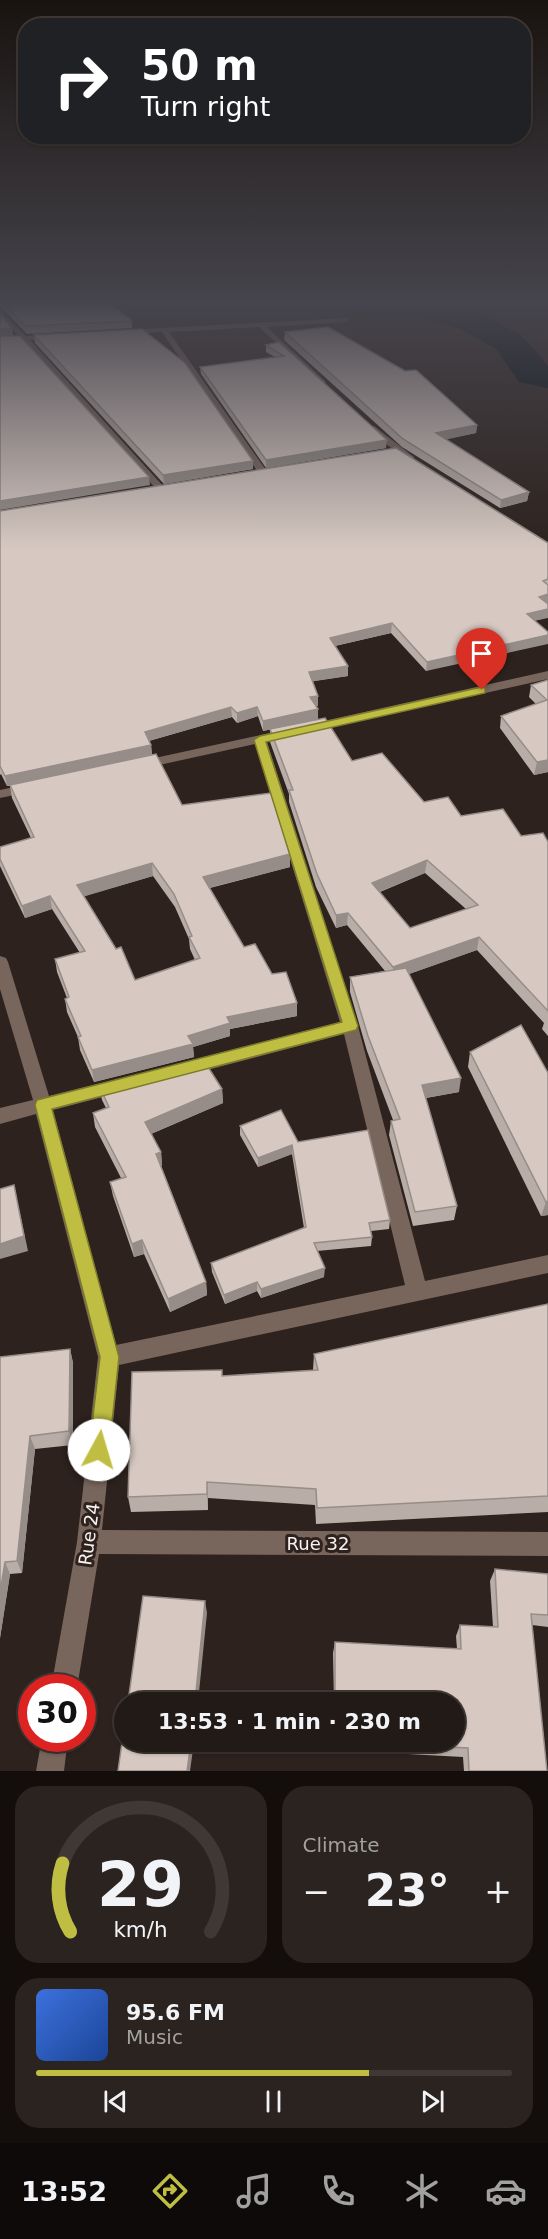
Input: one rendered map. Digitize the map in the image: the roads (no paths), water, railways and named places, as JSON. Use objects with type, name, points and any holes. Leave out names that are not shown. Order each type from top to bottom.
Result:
[{"type":"street","points":[[67,386],[161,489]]},
{"type":"street","points":[[203,386],[263,472]]},
{"type":"street","points":[[326,386],[331,390]]},
{"type":"street","points":[[365,423],[398,451],[418,464]]},
{"type":"street","points":[[387,453],[398,451]]},
{"type":"street","points":[[252,474],[274,471]]},
{"type":"street","points":[[150,491],[172,487]]},
{"type":"street","points":[[124,768],[548,675]]},
{"type":"street","points":[[260,740],[350,1026],[417,1291]]},
{"type":"street","points":[[0,795],[45,785]]},
{"type":"street","name":"Rue 24","points":[[0,962],[43,1105],[110,1357],[88,1542],[66,1674]]},
{"type":"street","points":[[168,1073],[350,1026]]},
{"type":"street","points":[[0,1116],[134,1082]]},
{"type":"street","points":[[110,1357],[548,1264]]},
{"type":"street","name":"Rue 32","points":[[88,1542],[548,1544]]},
{"type":"street","points":[[50,1771],[53,1752]]}]
